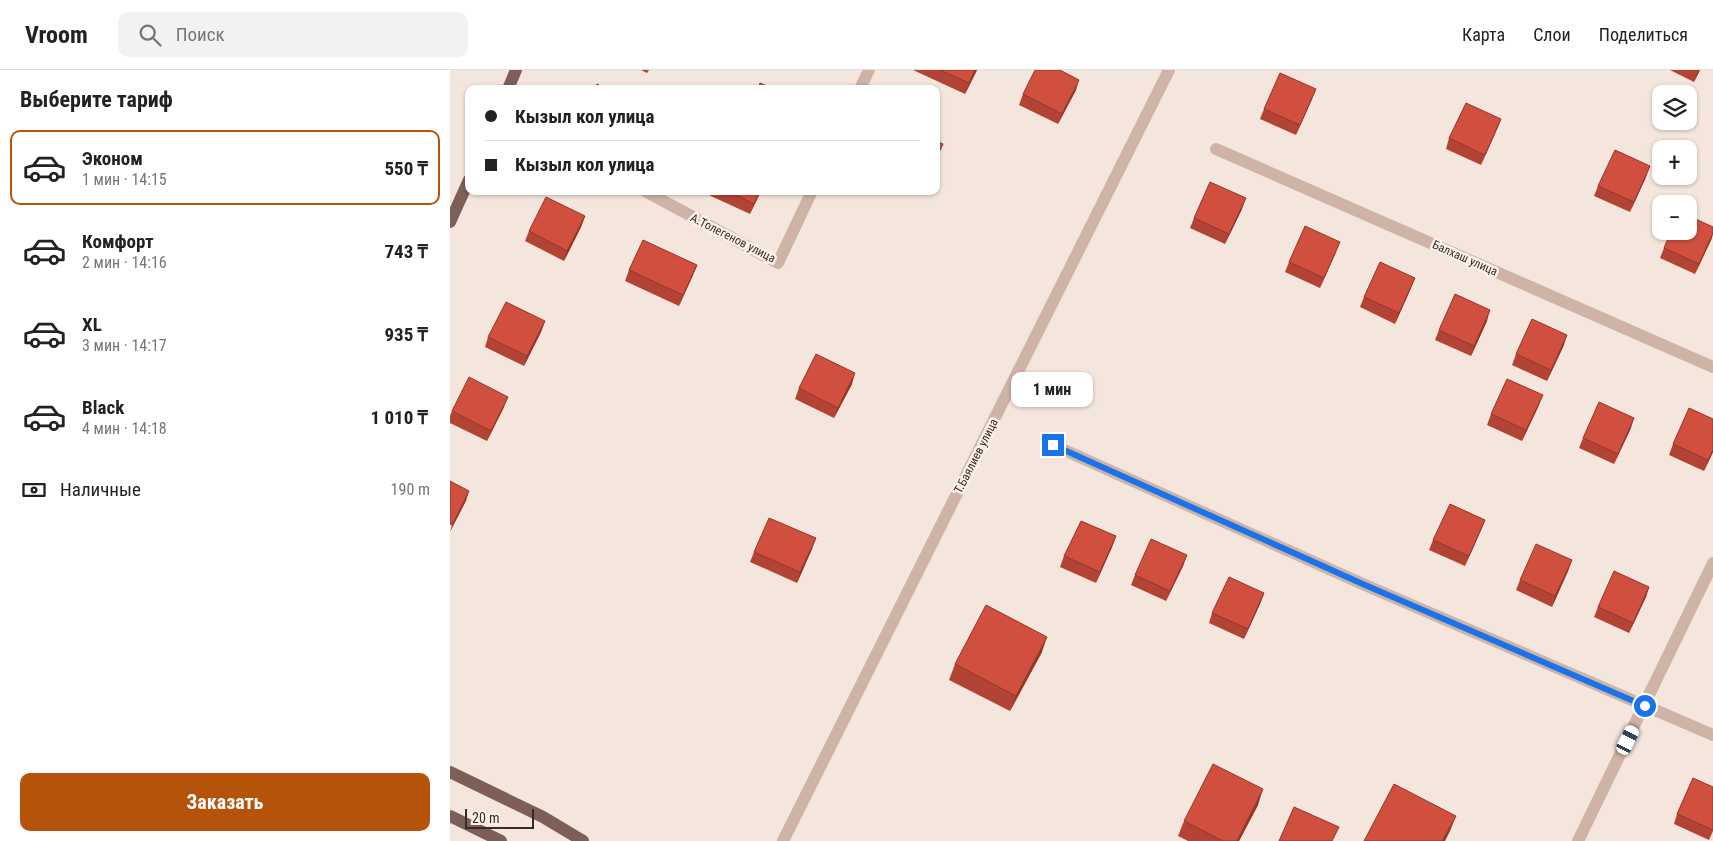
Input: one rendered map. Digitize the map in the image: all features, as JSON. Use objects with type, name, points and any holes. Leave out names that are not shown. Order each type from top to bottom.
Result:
[{"type":"main road","points":[[510,85],[516,70]]},
{"type":"main road","points":[[450,222],[465,189]]},
{"type":"main road","points":[[450,772],[543,817],[583,841]]},
{"type":"main road","points":[[450,816],[502,841]]},
{"type":"street","points":[[862,85],[869,70]]},
{"type":"street","name":"Т.Баялиев улица","points":[[783,841],[1169,70]]},
{"type":"street","name":"Балхаш улица","points":[[1216,149],[1713,367]]},
{"type":"street","name":"А.Толегенов улица","points":[[652,195],[778,263],[810,195]]},
{"type":"street","points":[[1053,445],[1374,589],[1713,735]]},
{"type":"street","points":[[1578,841],[1713,563]]},
{"type":"building","points":[[940,70],[975,70],[969,83]]},
{"type":"building","points":[[1035,70],[1060,70],[1079,80],[1062,114],[1023,94]]},
{"type":"building","points":[[1280,73],[1316,89],[1300,125],[1264,109]]},
{"type":"building","points":[[1466,103],[1501,119],[1485,155],[1449,138]]},
{"type":"building","points":[[1615,150],[1650,166],[1634,202],[1598,186]]},
{"type":"building","points":[[1210,182],[1246,198],[1229,234],[1194,218]]},
{"type":"building","points":[[735,195],[758,195],[754,204]]},
{"type":"building","points":[[546,197],[585,216],[567,251],[529,231]]},
{"type":"building","points":[[1697,220],[1713,227],[1713,233],[1699,264],[1664,248],[1667,240],[1697,240]]},
{"type":"building","points":[[1305,226],[1340,242],[1324,278],[1289,262]]},
{"type":"building","points":[[643,240],[697,265],[683,295],[629,270]]},
{"type":"building","points":[[1380,262],[1415,278],[1399,313],[1364,297]]},
{"type":"building","points":[[1455,294],[1490,310],[1474,346],[1439,330]]},
{"type":"building","points":[[506,302],[545,321],[527,356],[488,337]]},
{"type":"building","points":[[1532,319],[1567,335],[1551,370],[1516,354]]},
{"type":"building","points":[[816,354],[855,373],[838,408],[799,388]]},
{"type":"building","points":[[469,377],[508,397],[491,431],[452,411]]},
{"type":"building","points":[[1507,379],[1543,395],[1526,430],[1491,414]]},
{"type":"building","points":[[1599,402],[1634,418],[1618,454],[1583,438]]},
{"type":"building","points":[[1689,408],[1713,419],[1713,450],[1708,460],[1673,444]]},
{"type":"building","points":[[450,481],[469,491],[452,525],[450,524]]},
{"type":"building","points":[[1450,504],[1485,520],[1469,556],[1433,540]]},
{"type":"building","points":[[769,518],[816,538],[800,572],[754,552]]},
{"type":"building","points":[[1081,521],[1116,536],[1100,572],[1064,556]]},
{"type":"building","points":[[1151,539],[1187,555],[1170,591],[1135,575]]},
{"type":"building","points":[[1536,544],[1572,560],[1555,596],[1520,580]]},
{"type":"building","points":[[1614,571],[1649,587],[1633,623],[1598,607]]},
{"type":"building","points":[[1229,577],[1264,593],[1248,629],[1212,613]]},
{"type":"building","points":[[986,605],[1047,637],[1016,696],[955,664]]},
{"type":"building","points":[[1213,764],[1263,789],[1237,841],[1223,841],[1184,821]]},
{"type":"building","points":[[1693,778],[1713,787],[1713,830],[1677,814]]},
{"type":"building","points":[[1394,784],[1456,816],[1442,841],[1364,841]]},
{"type":"building","points":[[1294,807],[1339,827],[1332,841],[1279,841]]},
{"type":"route","points":[[1053,445],[1365,585],[1645,706]]}]
